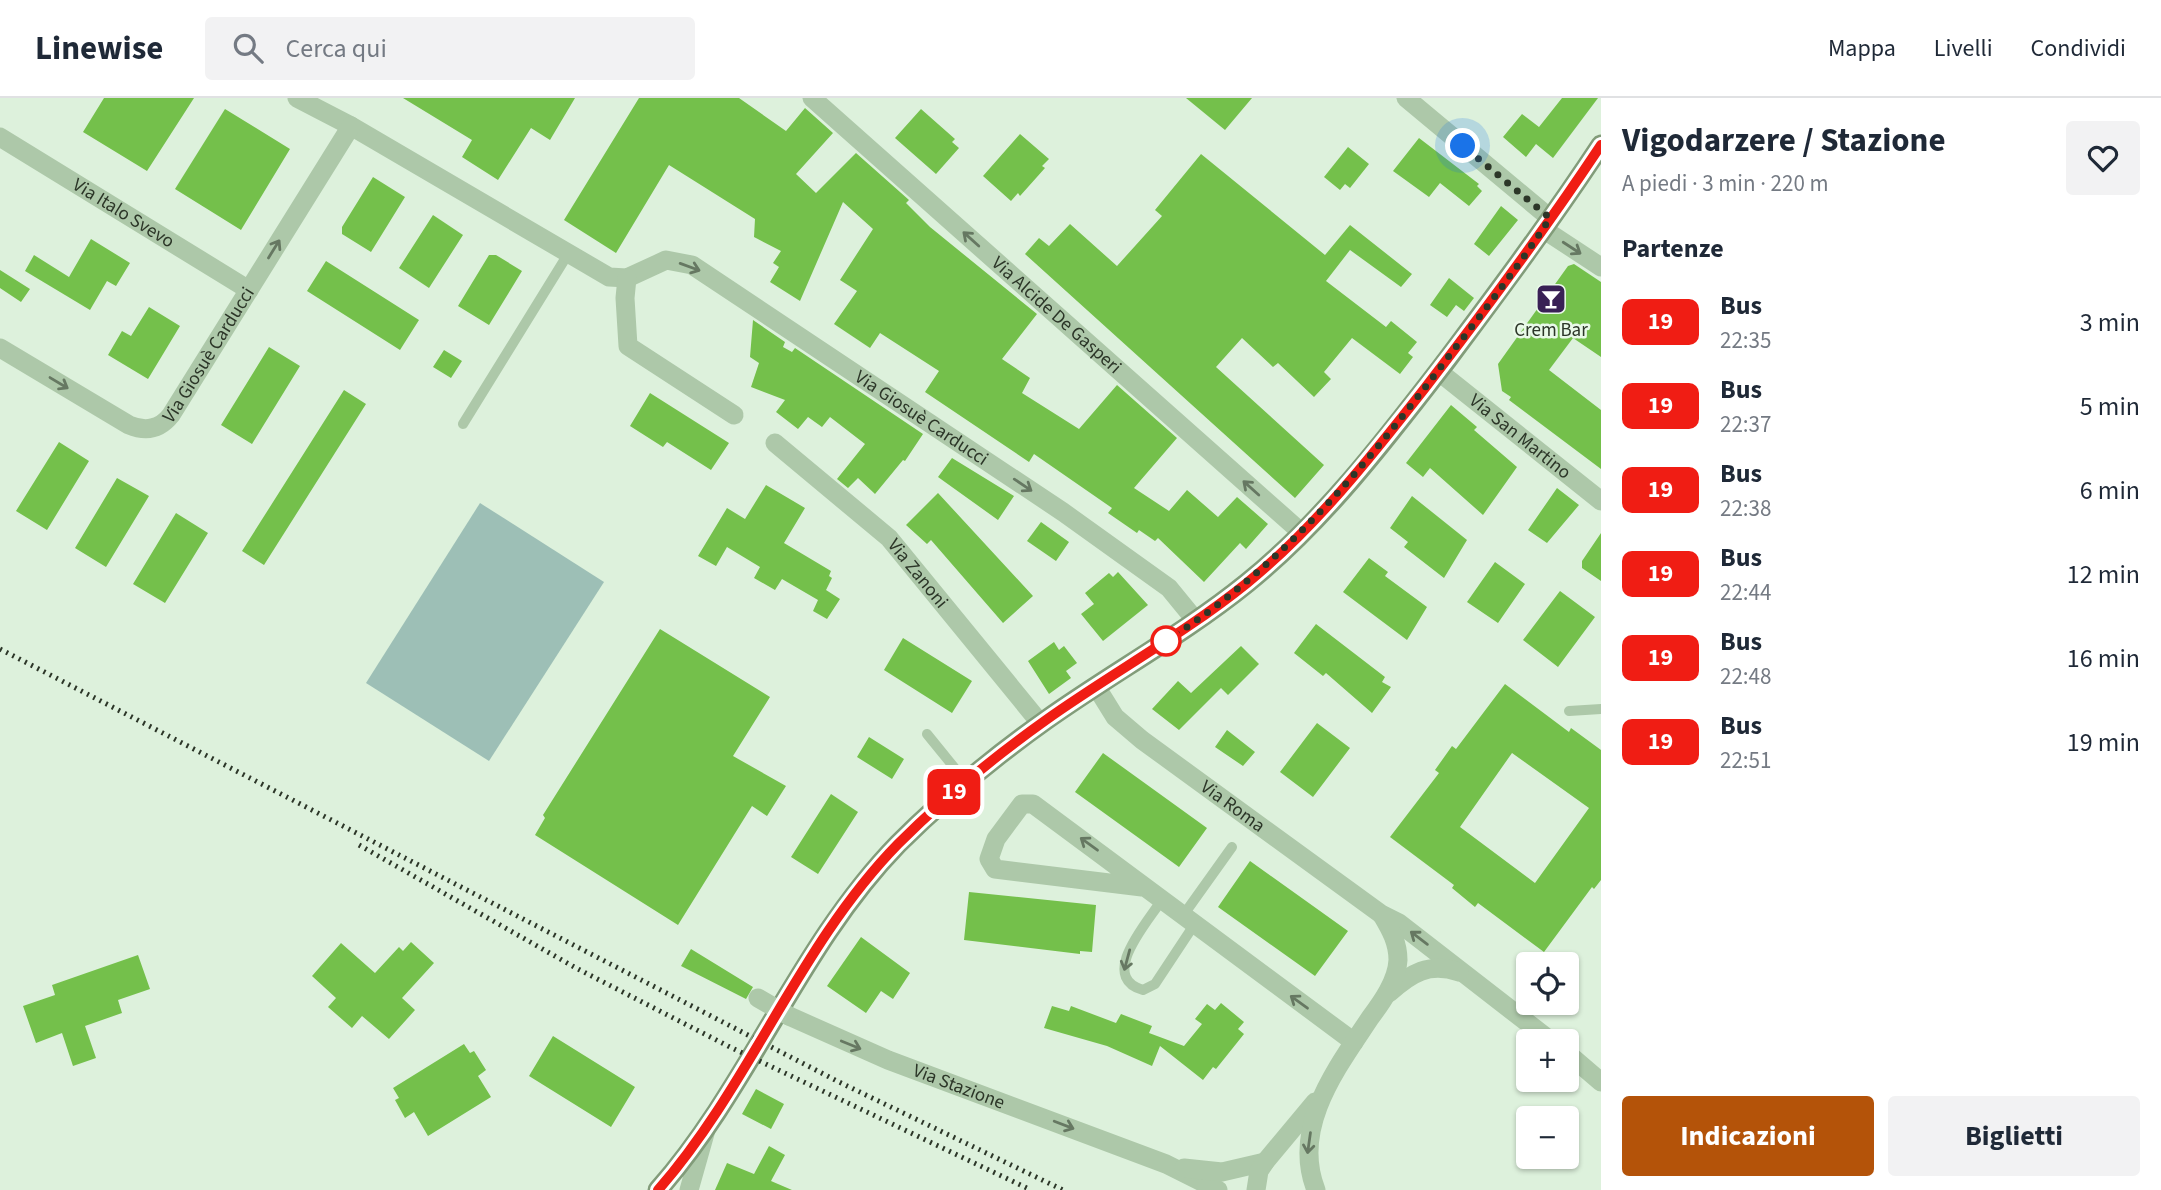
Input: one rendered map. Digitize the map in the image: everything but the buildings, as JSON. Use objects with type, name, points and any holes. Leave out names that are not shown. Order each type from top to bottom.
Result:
[{"type":"main road","points":[[658,1190],[710,1119],[847,904],[901,841],[966,782],[1041,724],[1196,621],[1245,585],[1302,533],[1384,441],[1438,371],[1601,145]]},
{"type":"street","points":[[297,98],[351,126],[609,277],[627,278],[625,298],[628,346],[734,415]]},
{"type":"street","name":"Via Alcide De Gasperi","points":[[812,98],[1302,533]]},
{"type":"street","points":[[1406,98],[1546,223],[1601,267]]},
{"type":"street","name":"Via Giosuè Carducci","points":[[0,348],[130,425],[155,428],[171,415],[351,126]]},
{"type":"street","name":"Via Italo Svevo","points":[[0,137],[249,290]]},
{"type":"street","name":"Via Giosuè Carducci","points":[[627,278],[666,260],[692,265],[1073,519],[1168,588],[1196,621]]},
{"type":"street","name":"Via San Martino","points":[[1438,371],[1601,501]]},
{"type":"street","name":"Via Zanoni","points":[[775,443],[889,538],[1041,724]]},
{"type":"street","name":"Via Roma","points":[[1097,688],[1115,717],[1142,740],[1381,914]]},
{"type":"street","points":[[1142,887],[995,869],[989,859],[996,839],[1022,804],[1033,804],[1354,1042]]},
{"type":"street","points":[[1381,914],[1399,923],[1470,975],[1536,1029]]},
{"type":"street","points":[[1256,1190],[1259,1171],[1324,1094],[1384,997],[1398,960],[1393,934],[1381,914]]},
{"type":"street","points":[[1384,997],[1409,976],[1433,967],[1470,975]]},
{"type":"street","name":"Via Stazione","points":[[758,998],[789,1016],[888,1060],[1166,1164],[1218,1190]]},
{"type":"street","points":[[1579,1064],[1601,1083]]},
{"type":"street","points":[[1316,1190],[1310,1175],[1307,1148],[1324,1094]]},
{"type":"street","points":[[690,1190],[710,1119]]},
{"type":"street","name":"Via Stazione","points":[[1166,1164],[1203,1172],[1222,1172],[1265,1162]]},
{"type":"lane","points":[[463,424],[568,254]]},
{"type":"lane","points":[[1569,711],[1601,709]]},
{"type":"lane","points":[[928,734],[966,782]]},
{"type":"lane","points":[[1161,901],[1128,953],[1124,974],[1129,983],[1143,990],[1155,984],[1232,847]]},
{"type":"shaded area","points":[[480,503],[604,582],[489,761],[366,683]]},
{"type":"railway","points":[[0,649],[839,1082],[1063,1190]]},
{"type":"railway","points":[[359,845],[576,968],[728,1046],[1031,1190]]},
{"type":"bus line","name":"19","points":[[658,1190],[710,1119],[805,965],[847,904],[880,863],[922,821],[989,762],[1048,718],[1196,621],[1245,585],[1302,533],[1384,441],[1438,371],[1497,294],[1601,145]]},
{"type":"place","name":"Crem Bar","points":[[1551,299]]},
{"type":"route","points":[[1166,641],[1245,585],[1302,533],[1384,441],[1497,294],[1550,218],[1463,146]]}]
